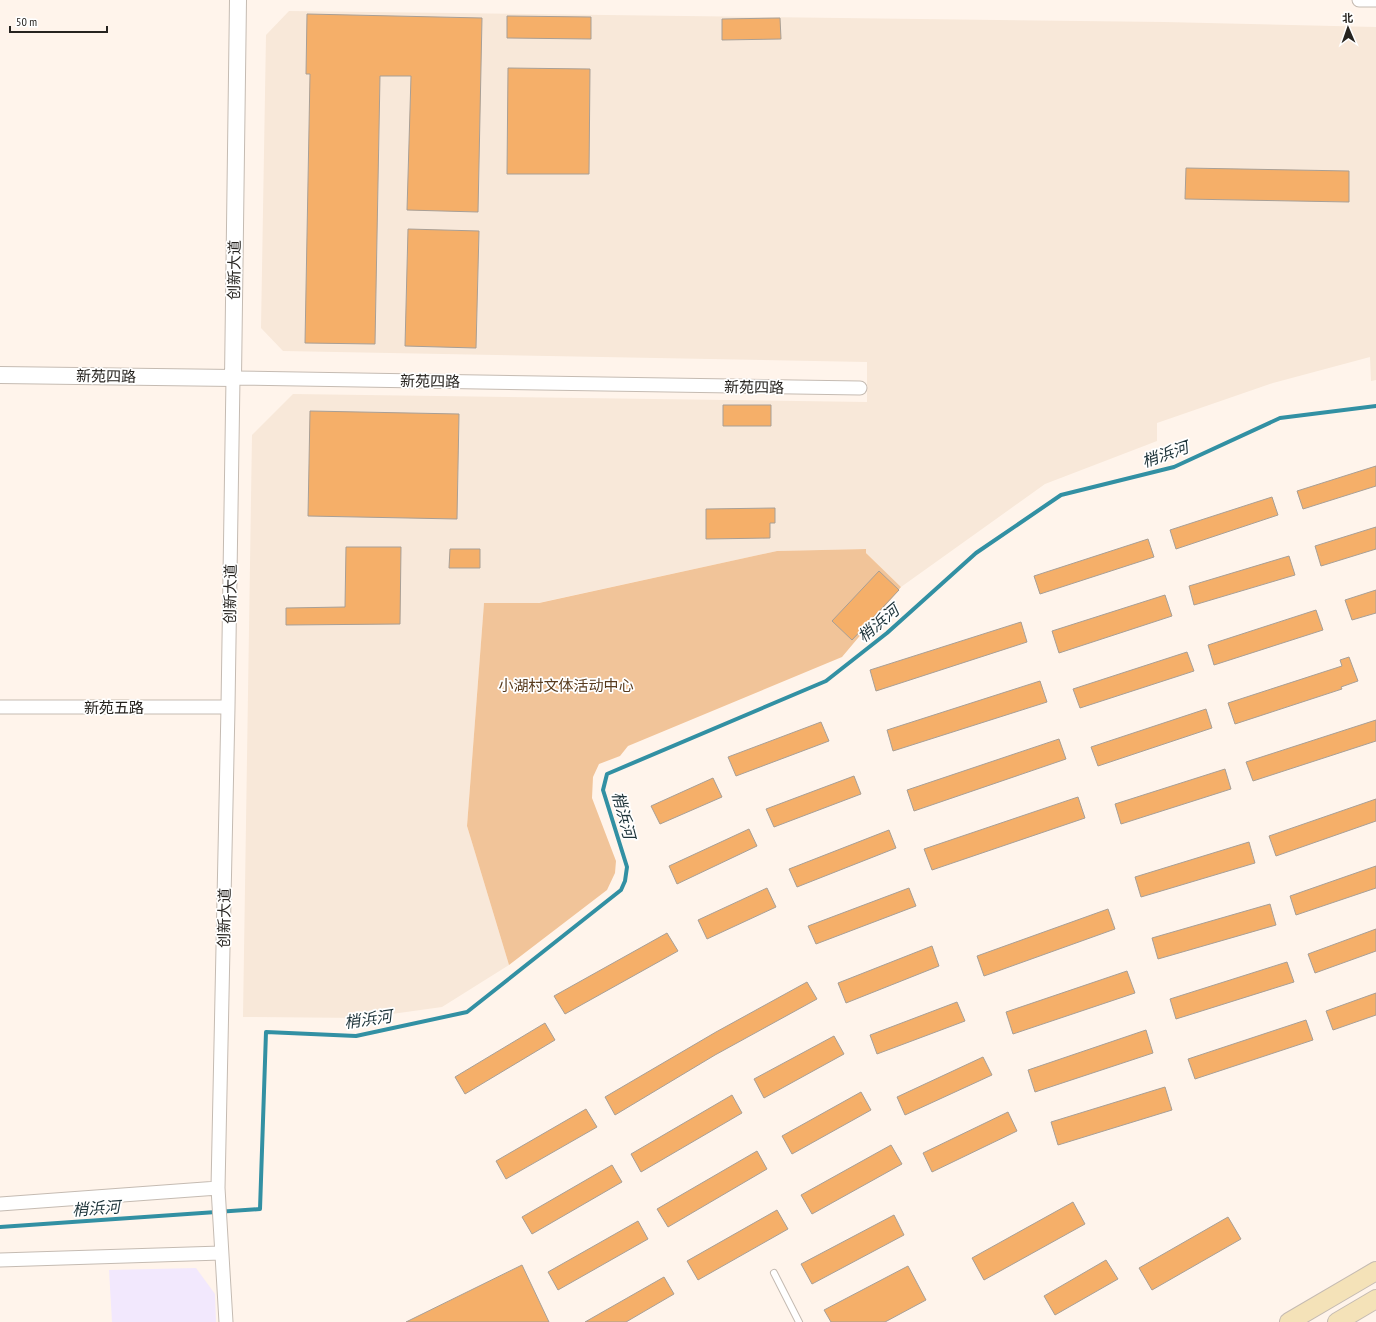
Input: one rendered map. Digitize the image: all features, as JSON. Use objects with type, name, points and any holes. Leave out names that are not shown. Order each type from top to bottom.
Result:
[{"type":"main road","points":[[1288,1322],[1376,1271]]},
{"type":"main road","points":[[1337,1322],[1376,1299]]},
{"type":"street","name":"创新大道","points":[[226,1322],[218,1188],[228,707],[238,0]]},
{"type":"street","points":[[1359,0],[1376,0]]},
{"type":"street","name":"新苑四路","points":[[0,375],[860,388]]},
{"type":"street","name":"新苑五路","points":[[0,707],[228,707]]},
{"type":"street","points":[[0,1204],[218,1188]]},
{"type":"street","points":[[0,1260],[221,1253]]},
{"type":"lane","points":[[774,1273],[799,1322]]},
{"type":"shaded area","points":[[289,11],[1164,22],[1376,27],[1376,380],[1371,381],[1370,357],[1273,383],[1157,423],[1157,441],[1045,484],[901,587],[866,553],[866,549],[777,551],[538,603],[484,603],[467,826],[509,965],[442,1007],[363,1018],[243,1017],[252,435],[293,394],[867,402],[867,362],[283,351],[261,328],[266,35]]},
{"type":"shaded area","points":[[196,1268],[215,1294],[216,1322],[112,1322],[109,1270]]},
{"type":"green space","name":"小湖村文体活动中心","points":[[866,549],[866,553],[901,587],[842,657],[628,746],[620,756],[599,764],[593,777],[592,798],[616,861],[615,873],[607,890],[509,965],[467,826],[484,603],[539,603],[777,551]]},
{"type":"building","points":[[307,14],[482,18],[478,212],[407,210],[411,76],[380,76],[375,344],[305,343],[310,74],[306,74]]},
{"type":"building","points":[[507,16],[591,17],[591,39],[507,38]]},
{"type":"building","points":[[780,18],[781,39],[722,40],[722,19]]},
{"type":"building","points":[[508,68],[590,69],[589,174],[507,174]]},
{"type":"building","points":[[1186,168],[1349,171],[1349,202],[1185,199]]},
{"type":"building","points":[[408,229],[479,231],[476,348],[405,346]]},
{"type":"building","points":[[723,405],[771,405],[771,426],[723,426]]},
{"type":"building","points":[[310,411],[459,414],[457,519],[308,516]]},
{"type":"building","points":[[1376,466],[1376,486],[1303,509],[1297,491]]},
{"type":"building","points":[[1272,497],[1278,515],[1176,549],[1170,530]]},
{"type":"building","points":[[775,508],[775,523],[770,523],[770,538],[706,539],[706,509]]},
{"type":"building","points":[[1376,527],[1376,549],[1321,566],[1315,546]]},
{"type":"building","points":[[1148,539],[1154,557],[1040,594],[1034,576]]},
{"type":"building","points":[[346,547],[401,547],[400,624],[286,625],[286,608],[345,607]]},
{"type":"building","points":[[450,549],[480,549],[480,568],[449,568]]},
{"type":"building","points":[[1289,556],[1295,575],[1194,605],[1189,586]]},
{"type":"building","points":[[879,571],[899,590],[852,640],[832,621]]},
{"type":"building","points":[[1376,590],[1376,613],[1352,620],[1345,600]]},
{"type":"building","points":[[1165,595],[1172,616],[1059,653],[1052,631]]},
{"type":"building","points":[[1316,610],[1323,630],[1214,665],[1208,645]]},
{"type":"building","points":[[1021,622],[1027,642],[876,691],[870,670]]},
{"type":"building","points":[[1187,652],[1194,671],[1080,708],[1073,689]]},
{"type":"building","points":[[1349,657],[1358,681],[1341,687],[1342,689],[1235,724],[1228,703],[1342,666],[1340,660]]},
{"type":"building","points":[[1040,681],[1047,702],[893,751],[887,730]]},
{"type":"building","points":[[1206,709],[1212,728],[1098,766],[1091,747]]},
{"type":"building","points":[[1376,720],[1376,741],[1253,781],[1246,762]]},
{"type":"building","points":[[821,722],[829,741],[736,776],[728,757]]},
{"type":"building","points":[[1059,739],[1066,759],[914,811],[907,790]]},
{"type":"building","points":[[1225,769],[1231,789],[1121,824],[1115,804]]},
{"type":"building","points":[[854,776],[861,794],[774,827],[766,809]]},
{"type":"building","points":[[713,778],[722,797],[660,824],[651,806]]},
{"type":"building","points":[[1078,797],[1085,818],[932,870],[924,849]]},
{"type":"building","points":[[1376,799],[1376,821],[1276,856],[1269,836]]},
{"type":"building","points":[[749,829],[757,846],[677,884],[669,866]]},
{"type":"building","points":[[889,830],[896,848],[797,887],[789,869]]},
{"type":"building","points":[[1249,842],[1255,863],[1141,897],[1135,877]]},
{"type":"building","points":[[1376,866],[1376,888],[1296,915],[1290,896]]},
{"type":"building","points":[[767,888],[776,907],[707,939],[698,920]]},
{"type":"building","points":[[909,888],[916,906],[816,944],[808,926]]},
{"type":"building","points":[[1270,904],[1276,925],[1158,959],[1152,938]]},
{"type":"building","points":[[1108,909],[1115,929],[984,976],[977,956]]},
{"type":"building","points":[[1376,929],[1376,951],[1315,973],[1308,954]]},
{"type":"building","points":[[667,933],[678,951],[565,1014],[554,996]]},
{"type":"building","points":[[932,946],[939,966],[846,1003],[838,983]]},
{"type":"building","points":[[1287,962],[1294,982],[1176,1019],[1170,999]]},
{"type":"building","points":[[1127,971],[1135,993],[1013,1034],[1006,1012]]},
{"type":"building","points":[[807,982],[817,999],[715,1055],[615,1115],[605,1097],[716,1032]]},
{"type":"building","points":[[1376,993],[1376,1015],[1333,1030],[1326,1011]]},
{"type":"building","points":[[957,1002],[965,1021],[877,1054],[870,1035]]},
{"type":"building","points":[[1306,1020],[1313,1040],[1195,1079],[1188,1059]]},
{"type":"building","points":[[545,1023],[555,1040],[465,1094],[455,1077]]},
{"type":"building","points":[[1146,1030],[1153,1053],[1035,1092],[1028,1070]]},
{"type":"building","points":[[834,1036],[844,1054],[764,1098],[754,1079]]},
{"type":"building","points":[[983,1057],[992,1075],[905,1115],[897,1097]]},
{"type":"building","points":[[1165,1087],[1172,1110],[1058,1145],[1051,1122]]},
{"type":"building","points":[[861,1092],[871,1110],[792,1154],[782,1136]]},
{"type":"building","points":[[732,1095],[742,1113],[641,1172],[631,1154]]},
{"type":"building","points":[[586,1109],[597,1127],[506,1179],[496,1161]]},
{"type":"building","points":[[1008,1112],[1017,1131],[932,1172],[923,1153]]},
{"type":"building","points":[[891,1145],[902,1164],[812,1214],[801,1195]]},
{"type":"building","points":[[757,1151],[767,1169],[668,1227],[657,1209]]},
{"type":"building","points":[[612,1165],[622,1182],[532,1234],[522,1217]]},
{"type":"building","points":[[1073,1202],[1085,1224],[984,1280],[972,1258]]},
{"type":"building","points":[[777,1210],[788,1229],[698,1280],[687,1261]]},
{"type":"building","points":[[894,1215],[904,1235],[812,1284],[801,1264]]},
{"type":"building","points":[[1228,1217],[1241,1239],[1152,1290],[1139,1268]]},
{"type":"building","points":[[638,1221],[648,1239],[558,1290],[548,1272]]},
{"type":"building","points":[[1106,1260],[1118,1279],[1055,1315],[1044,1296]]},
{"type":"building","points":[[522,1265],[549,1322],[406,1322]]},
{"type":"building","points":[[908,1266],[926,1300],[885,1322],[831,1322],[824,1310]]},
{"type":"building","points":[[664,1277],[674,1294],[626,1322],[585,1322]]},
{"type":"waterway","name":"梢浜河","points":[[0,1227],[260,1209],[266,1032],[356,1036],[467,1012],[621,890],[625,881],[627,867],[603,790],[607,774],[826,681],[887,633],[976,553],[1061,495],[1174,467],[1280,418],[1376,406]]}]
